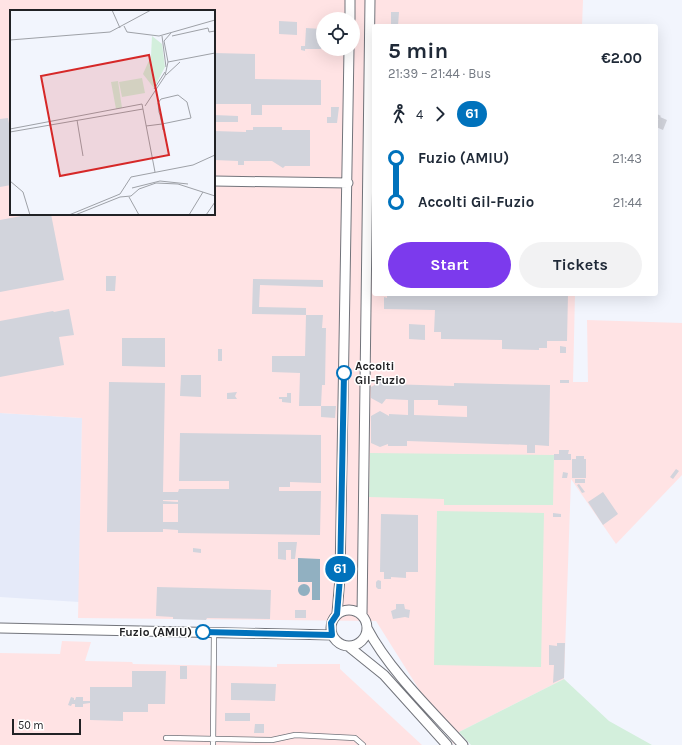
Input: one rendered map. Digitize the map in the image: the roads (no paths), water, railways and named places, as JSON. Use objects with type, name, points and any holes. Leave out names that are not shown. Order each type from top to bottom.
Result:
[{"type":"street","points":[[350,0],[350,12]]},
{"type":"street","points":[[362,615],[370,0]]},
{"type":"street","points":[[337,614],[340,570],[350,56]]},
{"type":"street","points":[[215,181],[348,184]]},
{"type":"street","points":[[447,745],[384,675],[348,646],[338,643],[332,635],[331,623],[337,614],[342,611],[353,610],[362,615],[373,640],[409,686],[463,745]]},
{"type":"street","points":[[0,628],[332,635]]},
{"type":"street","points":[[348,646],[353,646],[363,639],[367,628]]},
{"type":"lane","points":[[213,745],[214,632]]},
{"type":"lane","points":[[166,738],[272,740],[295,735],[355,738],[363,745]]},
{"type":"water","points":[[298,558],[320,559],[320,600],[312,600],[312,582],[298,582]]},
{"type":"water","points":[[302,584],[306,584],[310,590],[306,596],[302,596],[298,592],[298,588]]},
{"type":"place","name":"Accolti Gil-Fuzio","points":[[344,373]]},
{"type":"place","name":"Fuzio (AMIU)","points":[[203,632]]}]
